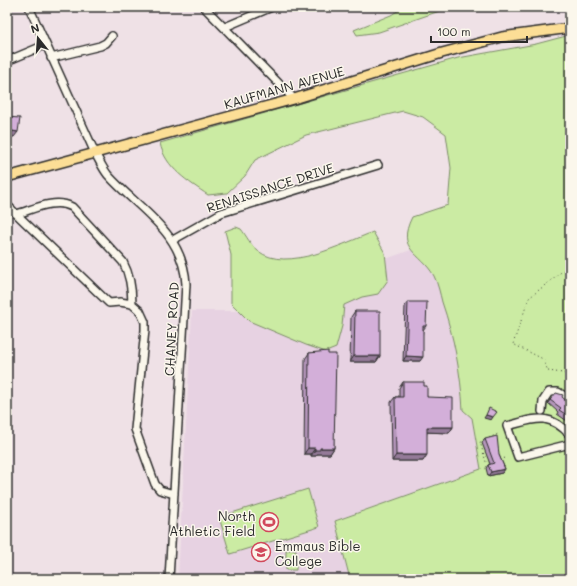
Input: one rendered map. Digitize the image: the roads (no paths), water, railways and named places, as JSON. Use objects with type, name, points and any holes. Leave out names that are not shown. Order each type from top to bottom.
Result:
[{"type":"main road","name":"KAUFMANN AVENUE","points":[[7,178],[294,99],[442,53],[502,37],[570,28]]},
{"type":"street","name":"CHANEY ROAD","points":[[29,7],[95,153],[107,174],[173,240],[183,261],[186,284],[170,579]]},
{"type":"street","points":[[204,7],[294,99]]},
{"type":"street","points":[[225,27],[272,7]]},
{"type":"street","points":[[51,58],[100,46],[106,43],[112,36]]},
{"type":"street","points":[[7,61],[45,45]]},
{"type":"street","name":"RENAISSANCE DRIVE","points":[[173,240],[221,213],[378,165]]},
{"type":"street","points":[[16,214],[54,204],[65,203],[72,207],[123,262],[127,270],[132,291],[132,304]]},
{"type":"street","points":[[7,205],[109,303],[120,302],[132,304],[140,311],[145,330],[135,429],[155,484],[160,490],[174,494]]},
{"type":"street","points":[[542,411],[543,401],[549,392],[558,392],[570,399]]},
{"type":"street","points":[[570,435],[556,423],[544,418],[507,426],[518,457],[570,444]]},
{"type":"place","name":"North Athletic Field","points":[[269,522]]},
{"type":"place","name":"Emmaus Bible College","points":[[261,552]]}]
